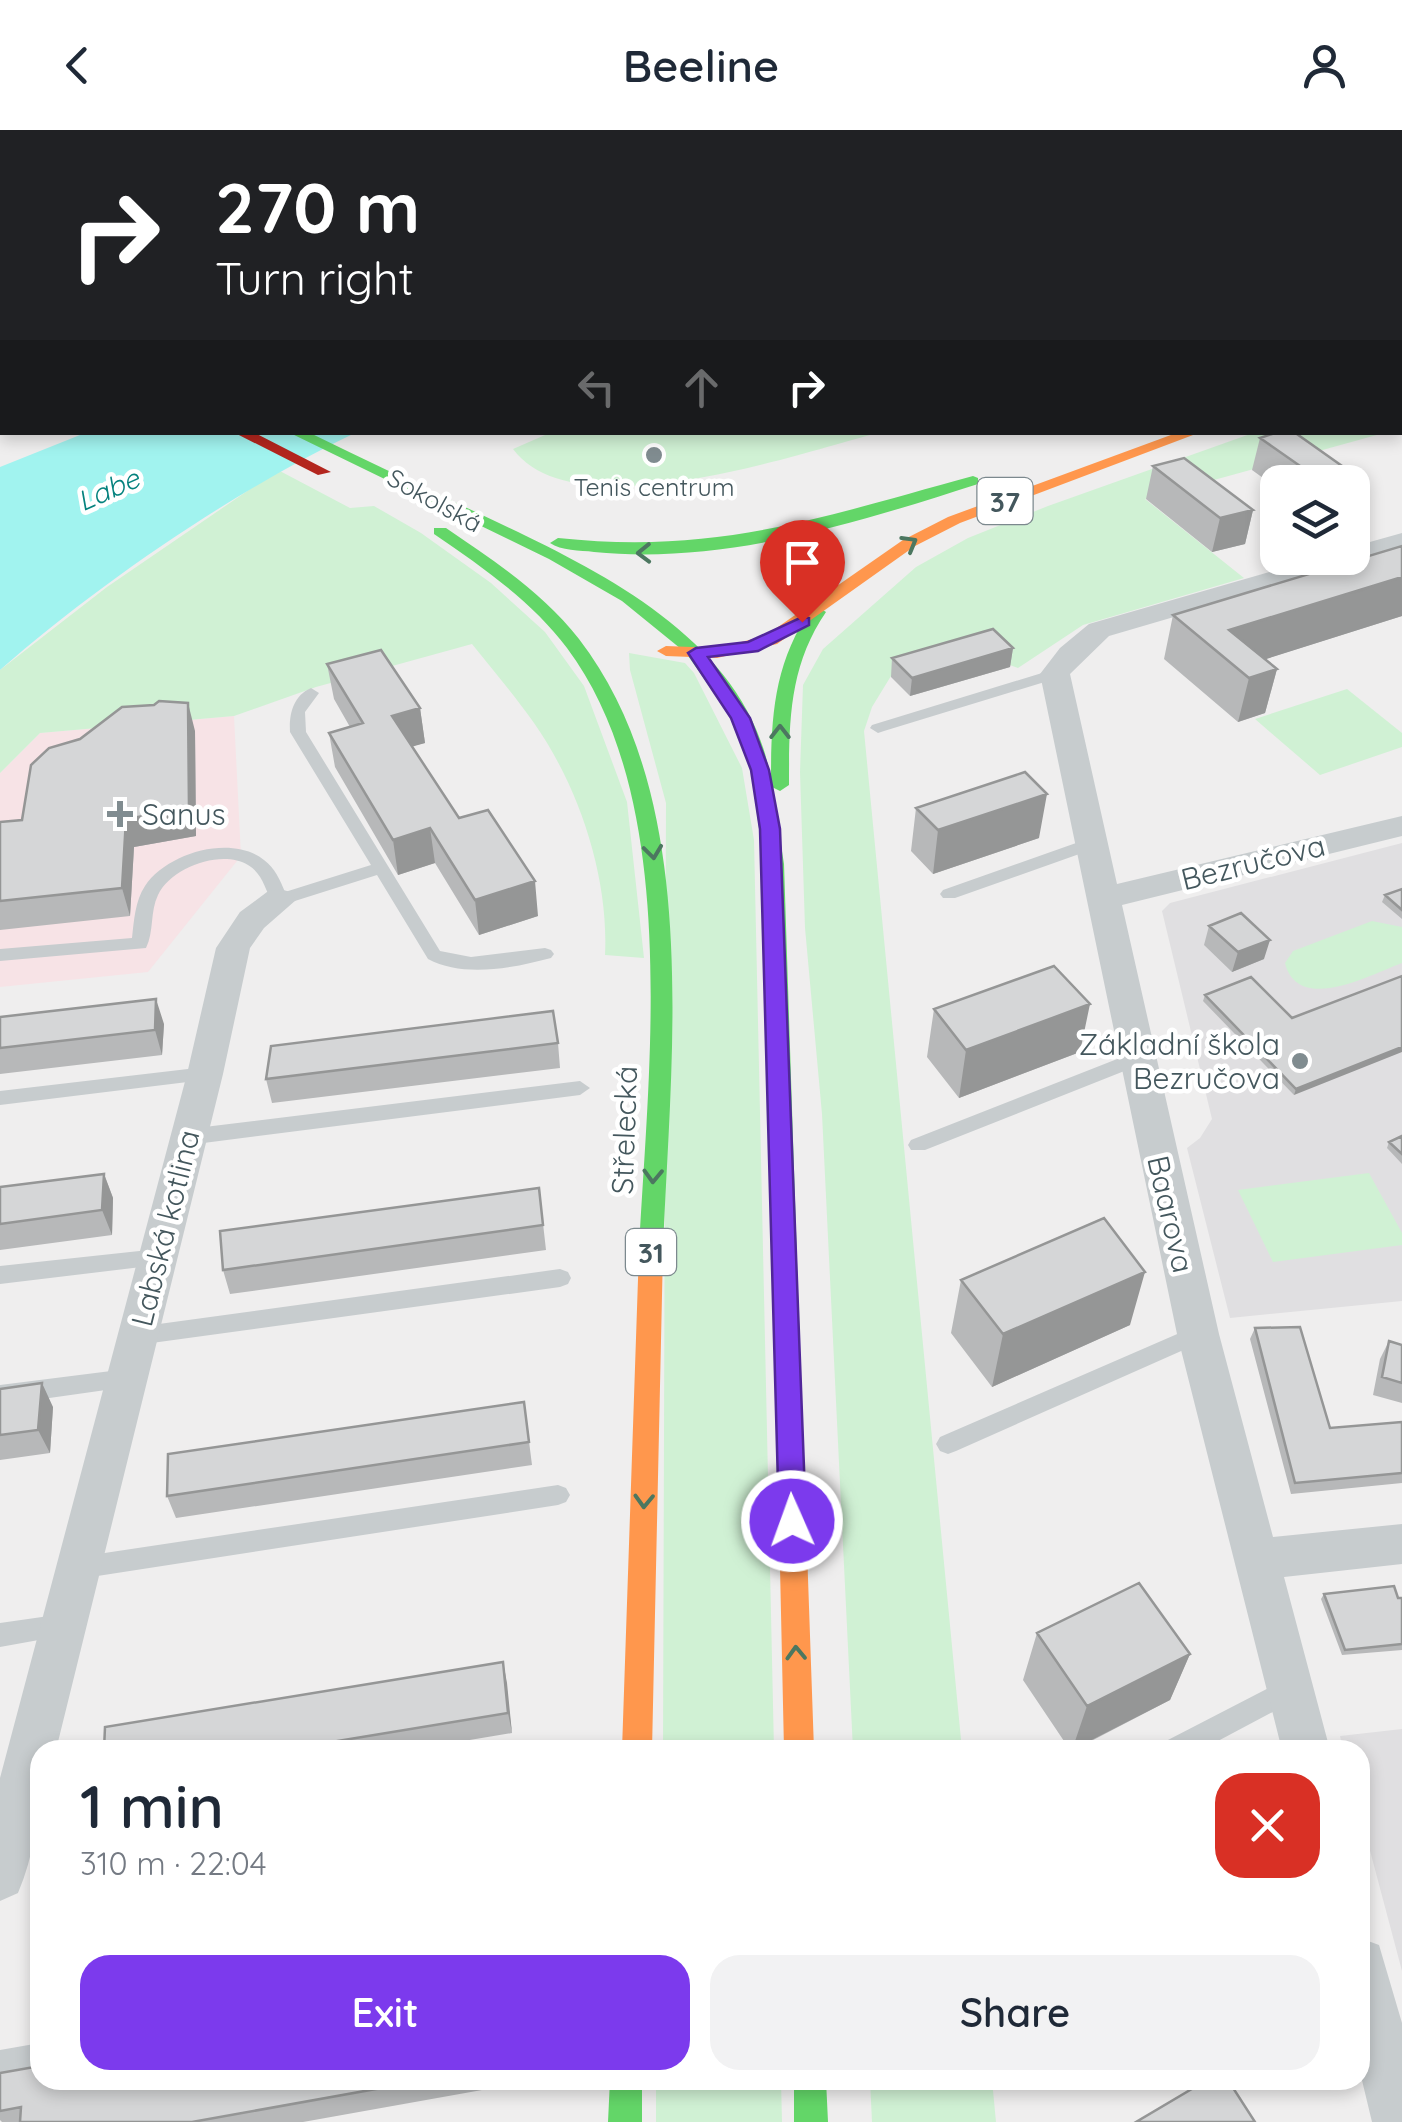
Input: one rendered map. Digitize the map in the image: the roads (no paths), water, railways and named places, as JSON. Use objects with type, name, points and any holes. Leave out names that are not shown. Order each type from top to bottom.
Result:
[{"type":"main road","points":[[246,435],[344,482]]},
{"type":"main road","name":"Sokolská","points":[[301,435],[592,574],[638,605],[696,653]]},
{"type":"main road","name":"37","points":[[831,599],[909,543],[954,520],[1186,435]]},
{"type":"main road","name":"37","points":[[896,505],[996,473]]},
{"type":"main road","points":[[447,504],[535,537],[634,554],[740,541],[896,505]]},
{"type":"main road","points":[[705,569],[896,505]]},
{"type":"main road","name":"Sokolská","points":[[556,592],[508,561],[420,519],[520,587],[578,649]]},
{"type":"main road","points":[[644,646],[696,653],[734,651],[771,640],[831,599]]},
{"type":"main road","points":[[774,864],[780,794],[780,689],[786,660],[800,632],[831,599]]},
{"type":"main road","name":"Střelecká","points":[[578,649],[612,701],[635,756],[654,848],[660,955],[637,1740]]},
{"type":"main road","points":[[696,653],[728,696],[750,742],[767,802],[774,864],[799,1740]]},
{"type":"main road","points":[[611,656],[635,756]]},
{"type":"main road","points":[[625,2122],[626,2090]]},
{"type":"main road","points":[[810,2090],[811,2122]]},
{"type":"street","points":[[1370,550],[1402,541]]},
{"type":"street","points":[[1055,674],[1070,654],[1099,630],[1285,575]]},
{"type":"street","name":"Baarova","points":[[1055,674],[1198,1334],[1303,1740]]},
{"type":"street","name":"Bezručova","points":[[1105,898],[1402,826]]},
{"type":"street","name":"Labská kotlina","points":[[40,1740],[63,1626],[240,932],[254,916],[280,900]]},
{"type":"street","points":[[1258,1559],[1402,1544]]},
{"type":"street","name":"Labská kotlina","points":[[15,1863],[30,1789]]},
{"type":"street","points":[[1370,2004],[1400,2122]]},
{"type":"lane","points":[[878,728],[1055,674]]},
{"type":"lane","points":[[312,693],[298,712],[298,732],[434,955],[442,962],[545,954]]},
{"type":"lane","points":[[949,894],[1093,843]]},
{"type":"lane","points":[[0,955],[140,944],[152,889],[168,873],[212,856],[248,857],[266,870],[280,900]]},
{"type":"lane","name":"Labská kotlina","points":[[280,900],[381,868]]},
{"type":"lane","points":[[918,1145],[1136,1059]]},
{"type":"lane","points":[[0,1098],[205,1074]]},
{"type":"lane","points":[[188,1137],[580,1088]]},
{"type":"lane","points":[[0,1275],[158,1257]]},
{"type":"lane","points":[[138,1336],[560,1278]]},
{"type":"lane","points":[[948,1444],[1198,1334]]},
{"type":"lane","points":[[0,1395],[127,1378]]},
{"type":"lane","points":[[78,1568],[558,1494]]},
{"type":"lane","points":[[0,1635],[63,1626]]},
{"type":"lane","points":[[1194,1740],[1290,1688]]},
{"type":"lane","points":[[0,2065],[30,2060]]},
{"type":"water","name":"Labe","points":[[80,435],[351,435],[263,482],[170,540],[81,604],[0,670],[0,467]]},
{"type":"place","name":"Tenis centrum","points":[[654,455]]},
{"type":"place","name":"Sanus","points":[[120,814]]},
{"type":"place","name":"Základní škola Bezručova","points":[[1300,1061]]}]
